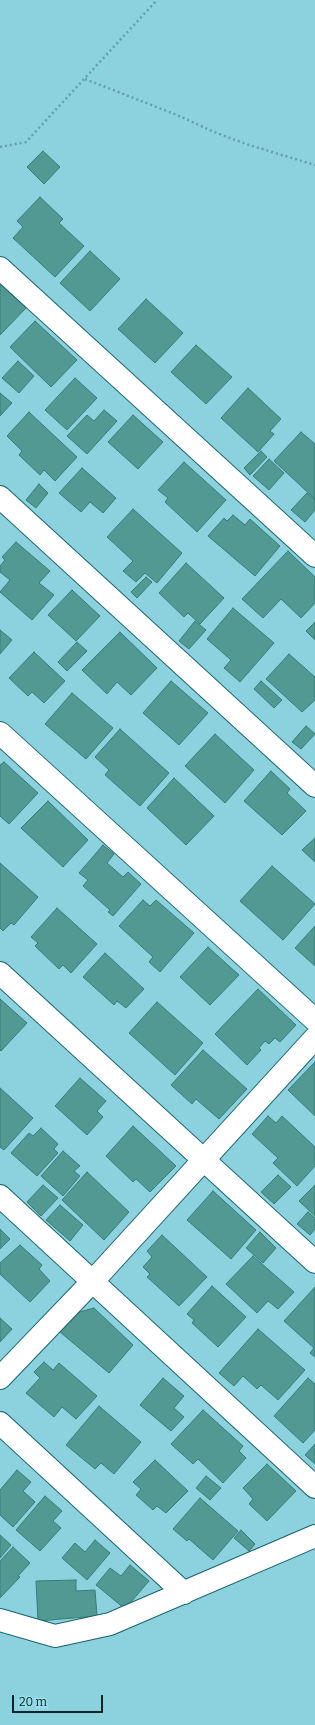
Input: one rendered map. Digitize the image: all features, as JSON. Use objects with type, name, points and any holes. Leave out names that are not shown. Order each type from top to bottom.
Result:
[{"type":"street","points":[[0,268],[315,556]]},
{"type":"street","points":[[4,508],[315,786]]},
{"type":"street","points":[[0,733],[315,1020]]},
{"type":"street","points":[[0,973],[315,1262]]},
{"type":"street","points":[[0,1378],[93,1280],[315,1038]]},
{"type":"street","points":[[0,1196],[93,1280],[315,1487]]},
{"type":"street","points":[[0,1422],[184,1593]]},
{"type":"street","points":[[0,1620],[55,1636],[110,1624],[315,1536]]},
{"type":"path","points":[[0,147],[26,142],[157,0]]},
{"type":"path","points":[[85,79],[221,135],[315,165]]},
{"type":"building","points":[[43,151],[60,167],[44,184],[27,167]]},
{"type":"building","points":[[40,197],[63,219],[59,223],[84,246],[55,277],[13,238],[23,227],[17,221]]},
{"type":"building","points":[[90,251],[120,279],[90,311],[60,283]]},
{"type":"building","points":[[0,284],[26,308],[0,335]]},
{"type":"building","points":[[146,299],[183,333],[155,363],[118,329]]},
{"type":"building","points":[[35,321],[77,360],[51,387],[10,347]]},
{"type":"building","points":[[196,345],[232,377],[206,404],[171,372]]},
{"type":"building","points":[[18,361],[34,376],[19,393],[2,378]]},
{"type":"building","points":[[75,378],[97,398],[67,430],[45,410]]},
{"type":"building","points":[[248,388],[281,419],[270,431],[274,434],[258,452],[221,418]]},
{"type":"building","points":[[0,393],[12,403],[0,416]]},
{"type":"building","points":[[104,410],[117,421],[87,454],[67,436],[87,415],[94,421]]},
{"type":"building","points":[[29,412],[77,457],[55,481],[44,470],[40,475],[19,455],[22,451],[7,436]]},
{"type":"building","points":[[133,415],[163,442],[138,469],[108,442]]},
{"type":"building","points":[[301,432],[315,444],[315,499],[274,461]]},
{"type":"building","points":[[261,451],[267,457],[250,475],[244,468]]},
{"type":"building","points":[[269,459],[284,473],[269,490],[253,476]]},
{"type":"building","points":[[184,462],[226,500],[197,532],[165,502],[168,498],[158,490]]},
{"type":"building","points":[[82,468],[116,498],[103,513],[90,502],[81,512],[59,493]]},
{"type":"building","points":[[39,484],[48,493],[36,508],[26,500]]},
{"type":"building","points":[[307,493],[315,500],[315,510],[305,522],[291,510]]},
{"type":"building","points":[[133,509],[182,553],[157,583],[145,573],[136,582],[123,571],[133,561],[107,537]]},
{"type":"building","points":[[233,515],[245,525],[250,519],[280,546],[255,576],[208,536],[224,518],[227,521]]},
{"type":"building","points":[[16,542],[50,571],[39,583],[54,595],[32,620],[0,592],[10,580],[0,572],[0,566],[5,560],[2,557]]},
{"type":"building","points":[[288,551],[315,577],[315,603],[301,618],[281,599],[263,618],[242,599]]},
{"type":"building","points":[[186,563],[224,598],[200,624],[188,613],[184,617],[159,593]]},
{"type":"building","points":[[146,577],[152,582],[137,598],[131,592]]},
{"type":"building","points":[[72,590],[100,616],[76,641],[48,615]]},
{"type":"building","points":[[233,608],[274,643],[240,682],[224,668],[231,660],[207,639]]},
{"type":"building","points":[[195,621],[206,630],[189,649],[179,641]]},
{"type":"building","points":[[315,622],[315,640],[306,631]]},
{"type":"building","points":[[0,630],[12,640],[0,654]]},
{"type":"building","points":[[120,632],[157,668],[131,695],[117,682],[107,694],[82,670]]},
{"type":"building","points":[[77,642],[87,651],[67,671],[58,662]]},
{"type":"building","points":[[34,652],[65,681],[44,703],[32,692],[28,696],[9,678]]},
{"type":"building","points":[[289,654],[315,677],[315,700],[302,712],[266,679]]},
{"type":"building","points":[[171,681],[208,713],[179,745],[143,713]]},
{"type":"building","points":[[261,681],[282,700],[274,708],[254,689]]},
{"type":"building","points":[[72,693],[113,728],[86,759],[45,724]]},
{"type":"building","points":[[306,726],[315,734],[301,749],[292,742]]},
{"type":"building","points":[[120,729],[169,773],[140,806],[105,775],[109,770],[95,757]]},
{"type":"building","points":[[215,734],[254,770],[225,803],[185,766]]},
{"type":"building","points":[[4,762],[38,793],[9,824],[0,816],[0,765]]},
{"type":"building","points":[[271,771],[290,789],[287,793],[306,811],[282,835],[244,801]]},
{"type":"building","points":[[174,778],[214,816],[186,845],[147,808]]},
{"type":"building","points":[[48,801],[88,840],[63,867],[21,828]]},
{"type":"building","points":[[315,838],[315,862],[302,850]]},
{"type":"building","points":[[103,845],[114,854],[107,863],[123,877],[128,872],[141,884],[113,916],[108,912],[110,910],[83,886],[88,880],[79,873]]},
{"type":"building","points":[[0,863],[38,897],[14,925],[11,923],[3,931],[0,928]]},
{"type":"building","points":[[272,866],[315,904],[283,940],[240,901]]},
{"type":"building","points":[[143,900],[150,906],[156,900],[194,933],[160,972],[149,962],[153,957],[119,926]]},
{"type":"building","points":[[57,908],[97,944],[71,973],[63,965],[59,969],[35,946],[38,943],[31,937]]},
{"type":"building","points":[[315,926],[315,966],[295,948]]},
{"type":"building","points":[[208,947],[239,975],[210,1005],[180,977]]},
{"type":"building","points":[[105,953],[144,989],[126,1008],[117,1001],[114,1005],[83,977]]},
{"type":"building","points":[[258,989],[296,1025],[280,1042],[275,1038],[269,1044],[265,1041],[259,1048],[261,1050],[247,1065],[215,1034]]},
{"type":"building","points":[[0,999],[27,1023],[1,1051],[0,1050]]},
{"type":"building","points":[[157,1002],[203,1043],[175,1075],[129,1033]]},
{"type":"building","points":[[203,1050],[247,1089],[219,1119],[196,1099],[192,1104],[171,1085]]},
{"type":"building","points":[[315,1062],[315,1116],[288,1090]]},
{"type":"building","points":[[80,1078],[106,1101],[97,1111],[103,1117],[87,1135],[55,1106]]},
{"type":"building","points":[[0,1088],[33,1118],[4,1150],[0,1147]]},
{"type":"building","points":[[268,1116],[276,1123],[282,1116],[315,1147],[315,1166],[297,1186],[273,1163],[278,1158],[252,1134]]},
{"type":"building","points":[[133,1126],[176,1166],[150,1192],[136,1179],[133,1182],[106,1156]]},
{"type":"building","points":[[41,1128],[58,1144],[54,1149],[58,1153],[37,1176],[11,1153],[29,1133],[33,1136]]},
{"type":"building","points":[[63,1151],[80,1166],[74,1171],[80,1176],[63,1196],[41,1176]]},
{"type":"building","points":[[87,1172],[129,1212],[104,1240],[62,1200]]},
{"type":"building","points":[[278,1175],[291,1187],[274,1204],[261,1192]]},
{"type":"building","points":[[43,1185],[58,1198],[41,1216],[27,1202]]},
{"type":"building","points":[[315,1185],[315,1216],[299,1201]]},
{"type":"building","points":[[213,1191],[256,1230],[231,1259],[187,1220]]},
{"type":"building","points":[[60,1205],[83,1225],[70,1241],[46,1220]]},
{"type":"building","points":[[308,1212],[315,1218],[315,1229],[310,1235],[297,1224]]},
{"type":"building","points":[[0,1229],[10,1239],[0,1249]]},
{"type":"building","points":[[260,1232],[276,1248],[263,1263],[246,1248]]},
{"type":"building","points":[[162,1235],[207,1277],[179,1306],[147,1277],[150,1274],[143,1267],[152,1257],[147,1251]]},
{"type":"building","points":[[20,1245],[42,1265],[39,1269],[50,1281],[30,1302],[0,1274],[0,1263]]},
{"type":"building","points":[[253,1256],[294,1292],[278,1309],[268,1301],[257,1313],[226,1284]]},
{"type":"building","points":[[212,1286],[246,1317],[218,1347],[192,1323],[194,1320],[187,1314]]},
{"type":"building","points":[[315,1287],[315,1357],[310,1353],[314,1348],[284,1321]]},
{"type":"building","points":[[94,1308],[133,1345],[109,1373],[60,1332],[76,1313]]},
{"type":"building","points":[[0,1318],[12,1329],[0,1342]]},
{"type":"building","points":[[258,1329],[305,1370],[278,1400],[261,1385],[257,1389],[243,1376],[234,1386],[219,1373]]},
{"type":"building","points":[[44,1362],[53,1370],[59,1363],[97,1396],[76,1419],[62,1407],[54,1417],[26,1393],[40,1378],[34,1372]]},
{"type":"building","points":[[163,1378],[184,1396],[174,1408],[184,1417],[171,1431],[140,1405]]},
{"type":"building","points":[[308,1378],[315,1384],[315,1430],[303,1443],[274,1416]]},
{"type":"building","points":[[99,1406],[141,1442],[114,1474],[101,1463],[95,1469],[66,1445]]},
{"type":"building","points":[[203,1410],[243,1446],[239,1451],[246,1458],[223,1483],[198,1459],[193,1464],[171,1444]]},
{"type":"building","points":[[315,1444],[315,1464],[305,1455]]},
{"type":"building","points":[[155,1460],[188,1491],[166,1513],[157,1506],[153,1510],[136,1495],[141,1489],[133,1482]]},
{"type":"building","points":[[267,1464],[296,1491],[267,1521],[249,1504],[253,1499],[243,1488]]},
{"type":"building","points":[[17,1470],[31,1482],[23,1491],[35,1502],[13,1527],[0,1515],[0,1490]]},
{"type":"building","points":[[206,1476],[221,1488],[210,1500],[196,1488]]},
{"type":"building","points":[[45,1496],[62,1511],[53,1521],[61,1528],[40,1551],[16,1530]]},
{"type":"building","points":[[200,1498],[238,1531],[213,1560],[189,1539],[187,1541],[173,1529]]},
{"type":"building","points":[[241,1530],[255,1544],[249,1551],[234,1538]]},
{"type":"building","points":[[0,1535],[11,1545],[0,1558]]},
{"type":"building","points":[[95,1540],[110,1553],[87,1580],[62,1558],[75,1543],[85,1552]]},
{"type":"building","points":[[13,1547],[30,1563],[18,1576],[20,1577],[0,1598],[0,1561]]},
{"type":"building","points":[[130,1565],[149,1581],[125,1609],[96,1585],[110,1568],[121,1576]]},
{"type":"building","points":[[76,1580],[76,1591],[95,1590],[97,1616],[38,1621],[36,1581]]}]
